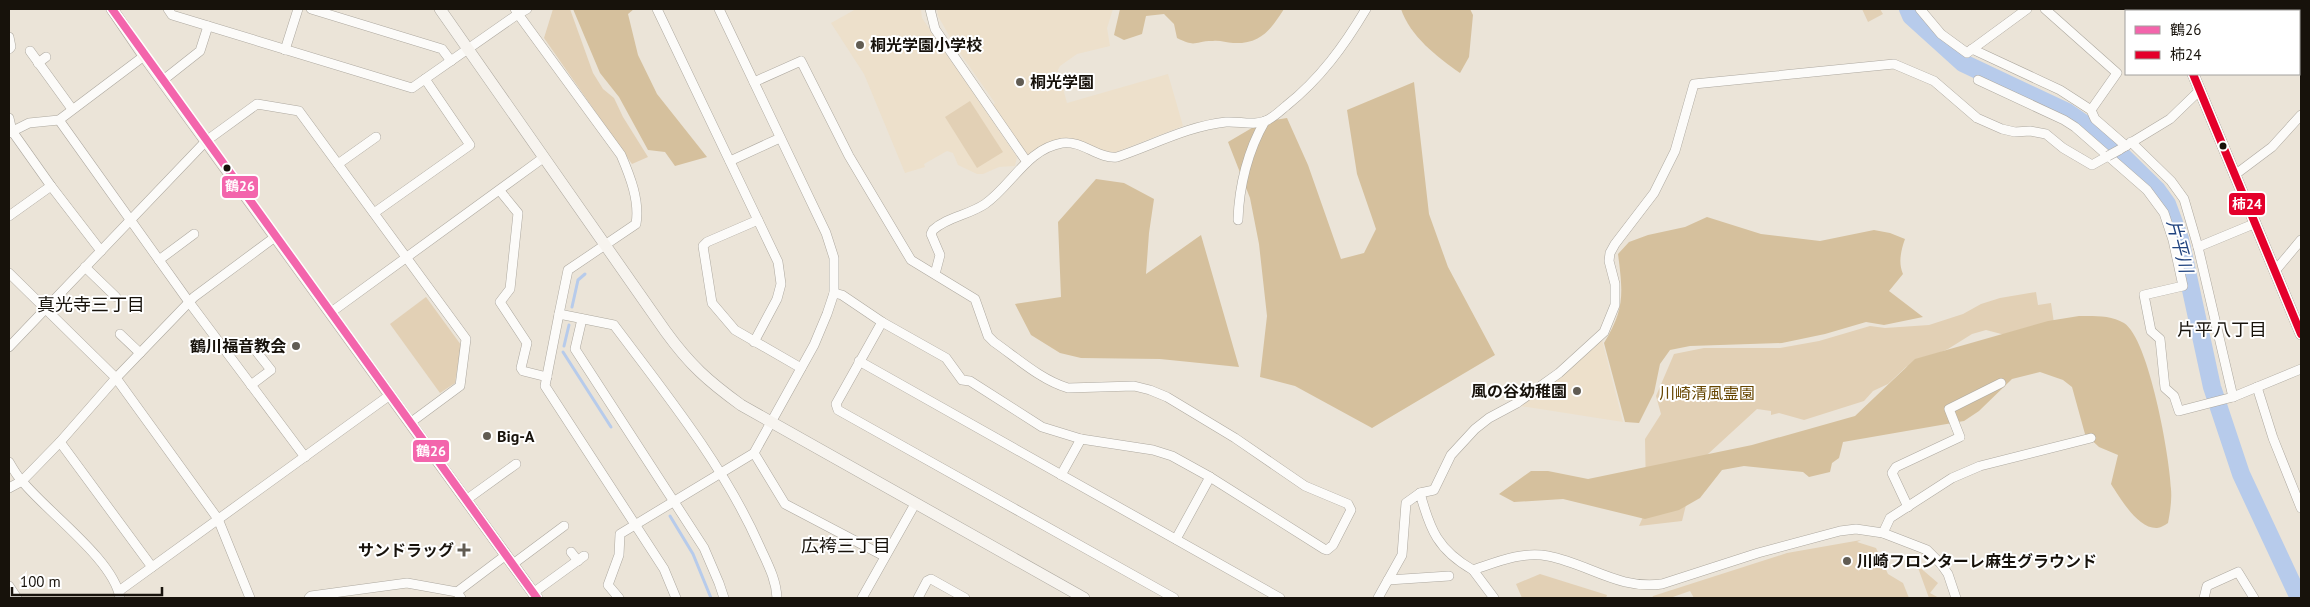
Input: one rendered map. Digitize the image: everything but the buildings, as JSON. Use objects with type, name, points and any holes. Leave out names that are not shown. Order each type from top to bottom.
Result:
[{"type":"main road","points":[[112,9],[162,81],[535,596]]},
{"type":"main road","points":[[440,9],[604,246],[686,360],[710,383],[741,405],[1084,598]]},
{"type":"main road","points":[[2192,75],[2236,174],[2301,334]]},
{"type":"street","points":[[168,9],[172,15],[412,88],[468,49],[516,11],[526,9]]},
{"type":"street","points":[[285,50],[298,9]]},
{"type":"street","points":[[311,9],[442,49],[451,61]]},
{"type":"street","points":[[343,18],[346,9]]},
{"type":"street","points":[[658,9],[778,262],[781,284],[777,299],[754,342]]},
{"type":"street","points":[[618,598],[608,585],[620,555],[620,534],[754,453],[801,368],[828,314],[834,292],[834,258],[826,233],[719,9]]},
{"type":"street","points":[[930,9],[935,29],[1026,162]]},
{"type":"street","points":[[1238,220],[1238,200],[1253,141],[1265,121],[1302,93],[1321,75],[1347,42],[1366,9]]},
{"type":"street","points":[[1920,9],[1941,34],[1967,52],[2027,9]]},
{"type":"street","points":[[2045,9],[2116,73],[2091,110]]},
{"type":"street","points":[[516,11],[621,155],[628,172],[638,212],[636,224],[568,270],[545,386],[664,569],[676,598]]},
{"type":"street","points":[[162,81],[200,51],[208,26]]},
{"type":"street","points":[[9,37],[11,47],[9,49]]},
{"type":"street","points":[[1972,49],[2060,90],[2091,110],[2094,118],[2126,146],[2172,181],[2184,199],[2198,247],[2229,399]]},
{"type":"street","points":[[30,52],[72,109]]},
{"type":"street","points":[[11,132],[29,123],[58,120],[144,56]]},
{"type":"street","points":[[38,63],[46,57]]},
{"type":"street","points":[[754,82],[801,61],[849,156],[911,260],[975,298],[988,336],[994,342],[1055,384],[1068,388],[1134,386],[1167,397],[1235,438],[1304,486],[1348,504],[1351,510],[1333,545],[1327,550],[1210,477],[1172,456],[1153,450],[1082,438],[1042,428],[970,381],[962,380],[946,358],[834,292]]},
{"type":"street","points":[[1378,598],[1402,555],[1406,503],[1420,493],[1434,490],[1451,455],[1475,429],[1489,418],[1517,403],[1559,373],[1604,332],[1615,305],[1615,284],[1609,261],[1610,253],[1654,194],[1675,151],[1694,84],[1894,64],[1934,81],[1977,118],[2002,129],[2015,132],[2030,131],[2046,134],[2063,148],[2092,165],[2170,119],[2200,90]]},
{"type":"street","points":[[374,213],[470,145],[425,78]]},
{"type":"street","points":[[1978,80],[2046,111],[2075,127],[2137,181],[2156,200],[2164,213],[2173,240],[2183,286],[2144,295],[2151,330],[2160,339],[2165,388],[2174,396],[2179,412],[2229,399],[2301,369]]},
{"type":"street","points":[[9,347],[206,141],[257,104],[290,110],[299,112],[466,339],[460,386],[410,423]]},
{"type":"street","points":[[2236,174],[2272,147],[2301,115]]},
{"type":"street","points":[[9,118],[11,132],[101,251]]},
{"type":"street","points":[[58,120],[189,302],[305,456]]},
{"type":"street","points":[[935,274],[940,255],[932,234],[933,230],[972,212],[988,202],[1038,152],[1065,143],[1080,146],[1108,158],[1117,157],[1183,132],[1227,122],[1265,121]]},
{"type":"street","points":[[338,164],[376,137]]},
{"type":"street","points":[[730,160],[780,138]]},
{"type":"street","points":[[330,313],[543,158]]},
{"type":"street","points":[[9,216],[50,186]]},
{"type":"street","points":[[500,190],[518,213],[510,289],[500,302],[527,343],[521,368],[523,371],[547,377]]},
{"type":"street","points":[[758,220],[707,242],[703,246],[712,303],[735,330],[801,368]]},
{"type":"street","points":[[2198,247],[2256,223]]},
{"type":"street","points":[[159,260],[194,234]]},
{"type":"street","points":[[9,488],[22,481],[60,442],[116,378],[189,302],[275,237]]},
{"type":"street","points":[[2275,271],[2301,240]]},
{"type":"street","points":[[85,267],[116,297]]},
{"type":"street","points":[[9,273],[116,378],[218,519],[250,598]]},
{"type":"street","points":[[559,314],[614,325],[670,400],[746,516],[776,582],[777,598]]},
{"type":"street","points":[[582,318],[575,349],[704,548],[724,598]]},
{"type":"street","points":[[882,322],[836,404],[838,410],[1174,598]]},
{"type":"street","points":[[120,334],[140,353]]},
{"type":"street","points":[[251,385],[271,370],[256,351]]},
{"type":"street","points":[[859,361],[1176,539],[1268,595],[1280,598]]},
{"type":"street","points":[[1908,507],[1892,474],[1896,466],[1960,438],[1949,409],[2001,383]]},
{"type":"street","points":[[2257,387],[2273,438],[2301,508]]},
{"type":"street","points":[[9,462],[22,481],[103,565],[119,595],[152,567],[390,395]]},
{"type":"street","points":[[1061,475],[1082,438]]},
{"type":"street","points":[[1883,533],[1890,518],[1952,478],[1980,466],[2091,438]]},
{"type":"street","points":[[60,442],[152,567]]},
{"type":"street","points":[[754,453],[785,504],[884,556]]},
{"type":"street","points":[[466,500],[516,464]]},
{"type":"street","points":[[1176,539],[1210,477]]},
{"type":"street","points":[[1420,493],[1428,523],[1436,540],[1456,561],[1473,570],[1494,598]]},
{"type":"street","points":[[862,598],[915,504]]},
{"type":"street","points":[[309,598],[311,596],[407,583],[459,595],[509,560],[564,526]]},
{"type":"street","points":[[1473,570],[1509,558],[1526,555],[1547,556],[1617,580],[1644,586],[1662,584],[1758,553],[1840,531],[1856,529],[1883,533],[1927,550],[1948,574],[1956,598]]},
{"type":"street","points":[[535,596],[581,558],[571,552]]},
{"type":"street","points":[[2204,598],[2207,586],[2238,572],[2254,598]]},
{"type":"street","points":[[1388,580],[1449,576]]},
{"type":"street","points":[[918,598],[927,581],[931,579],[965,598]]},
{"type":"street","points":[[9,586],[17,598]]},
{"type":"shaded area","points":[[573,9],[634,9],[628,14],[638,55],[657,94],[707,157],[675,166],[665,152],[648,150],[619,97],[600,73]]},
{"type":"shaded area","name":"桐光学園","points":[[856,9],[921,9],[922,18],[1017,157],[1015,166],[999,167],[983,174],[977,174],[958,165],[953,153],[947,151],[924,164],[925,167],[905,173],[864,74],[831,23]]},
{"type":"shaded area","name":"桐光学園","points":[[937,9],[1113,9],[1107,28],[1110,46],[1077,54],[1060,66],[1058,70],[1067,103],[1168,74],[1183,126],[1111,154],[1102,152],[1083,142],[1067,138],[1047,144],[1032,154],[1025,154],[993,105],[995,103],[955,46],[938,16]]},
{"type":"shaded area","points":[[1120,9],[1284,9],[1269,30],[1250,41],[1242,43],[1207,41],[1192,43],[1177,38],[1174,24],[1164,14],[1146,16],[1142,34],[1124,40],[1114,35]]},
{"type":"shaded area","points":[[1401,9],[1470,9],[1473,15],[1469,57],[1460,73],[1425,45],[1405,19]]},
{"type":"shaded area","points":[[1414,82],[1429,214],[1448,267],[1495,355],[1372,428],[1295,386],[1260,377],[1267,316],[1259,244],[1250,198],[1228,142],[1262,122],[1287,118],[1308,165],[1341,259],[1364,253],[1376,229],[1357,174],[1347,110]]},
{"type":"shaded area","points":[[1096,179],[1124,183],[1154,199],[1146,274],[1201,235],[1239,367],[1160,359],[1081,358],[1060,353],[1031,335],[1015,304],[1061,297],[1058,222]]},
{"type":"shaded area","points":[[1707,217],[1761,234],[1820,241],[1874,230],[1890,233],[1905,239],[1901,256],[1903,274],[1889,291],[1923,317],[1884,325],[1866,322],[1825,334],[1782,343],[1690,346],[1670,350],[1660,364],[1654,393],[1639,423],[1625,422],[1604,343],[1616,320],[1621,300],[1618,254],[1629,242],[1648,235],[1685,227]]},
{"type":"shaded area","points":[[2079,316],[2108,317],[2119,320],[2133,333],[2142,351],[2156,400],[2170,474],[2171,498],[2168,523],[2161,527],[2150,527],[2136,518],[2111,484],[2118,455],[2099,447],[2085,434],[2072,387],[2063,380],[2040,372],[2012,379],[1979,411],[1964,421],[1843,442],[1839,458],[1832,463],[1830,472],[1809,477],[1803,472],[1744,466],[1722,470],[1700,498],[1679,510],[1645,519],[1563,499],[1514,502],[1499,494],[1531,471],[1548,471],[1588,479],[1752,445],[1855,416],[1915,359],[2048,321]]},
{"type":"shaded area","name":"風の谷幼稚園","points":[[1602,340],[1623,422],[1520,406],[1560,376]]},
{"type":"green space","points":[[553,9],[570,9],[593,73],[603,89],[614,98],[623,117],[648,157],[632,164],[544,38]]},
{"type":"green space","points":[[1862,9],[1880,9],[1883,14],[1868,22]]},
{"type":"green space","points":[[970,101],[1003,152],[977,168],[945,117]]},
{"type":"green space","name":"川崎清風霊園","points":[[2036,292],[2038,305],[2051,303],[2054,323],[2009,336],[1986,330],[1972,334],[1948,349],[1906,367],[1888,384],[1873,391],[1864,401],[1804,420],[1779,413],[1771,415],[1771,411],[1757,409],[1696,465],[1682,521],[1639,526],[1652,496],[1646,492],[1645,439],[1661,414],[1656,396],[1674,354],[1704,348],[1780,348],[1819,341],[1870,326],[1885,328],[1929,325],[1963,314],[1981,304],[2000,298]]},
{"type":"green space","points":[[426,297],[461,345],[455,383],[440,393],[390,324]]},
{"type":"green space","name":"川崎フロンターレ麻生グラウンド","points":[[1861,540],[1857,542],[1876,548],[1888,574],[1903,583],[1909,598],[1694,598],[1690,591],[1670,598],[1652,598],[1653,596],[1787,553]]},
{"type":"green space","points":[[1917,565],[1938,583],[1930,593],[1939,598],[1929,598]]},
{"type":"green space","points":[[1540,574],[1607,595],[1606,598],[1522,598],[1516,584]]},
{"type":"waterway","name":"片平川","points":[[1908,9],[1911,16],[1963,63],[2067,112],[2102,136],[2157,190],[2167,204],[2180,239],[2212,387],[2241,474],[2299,598]]},
{"type":"waterway","points":[[572,307],[578,280],[585,274]]},
{"type":"waterway","points":[[564,346],[569,325]]},
{"type":"waterway","points":[[563,352],[611,427]]},
{"type":"waterway","points":[[670,516],[693,554],[711,598]]},
{"type":"transit line","name":"鶴26","points":[[112,9],[537,598]]},
{"type":"transit line","name":"柿24","points":[[2193,75],[2301,334]]},
{"type":"place","name":"桐光学園小学校","points":[[860,45]]},
{"type":"place","name":"桐光学園","points":[[1020,82]]},
{"type":"place","name":"鶴川福音教会","points":[[296,346]]},
{"type":"place","name":"風の谷幼稚園","points":[[1577,391]]},
{"type":"place","name":"Big-A","points":[[487,436]]},
{"type":"place","name":"サンドラッグ","points":[[464,550]]},
{"type":"place","name":"川崎フロンターレ麻生グラウンド","points":[[1847,561]]},
{"type":"district","name":"真光寺三丁目","points":[[91,304]]},
{"type":"district","name":"片平八丁目","points":[[2222,329]]},
{"type":"district","name":"広袴三丁目","points":[[846,545]]}]
